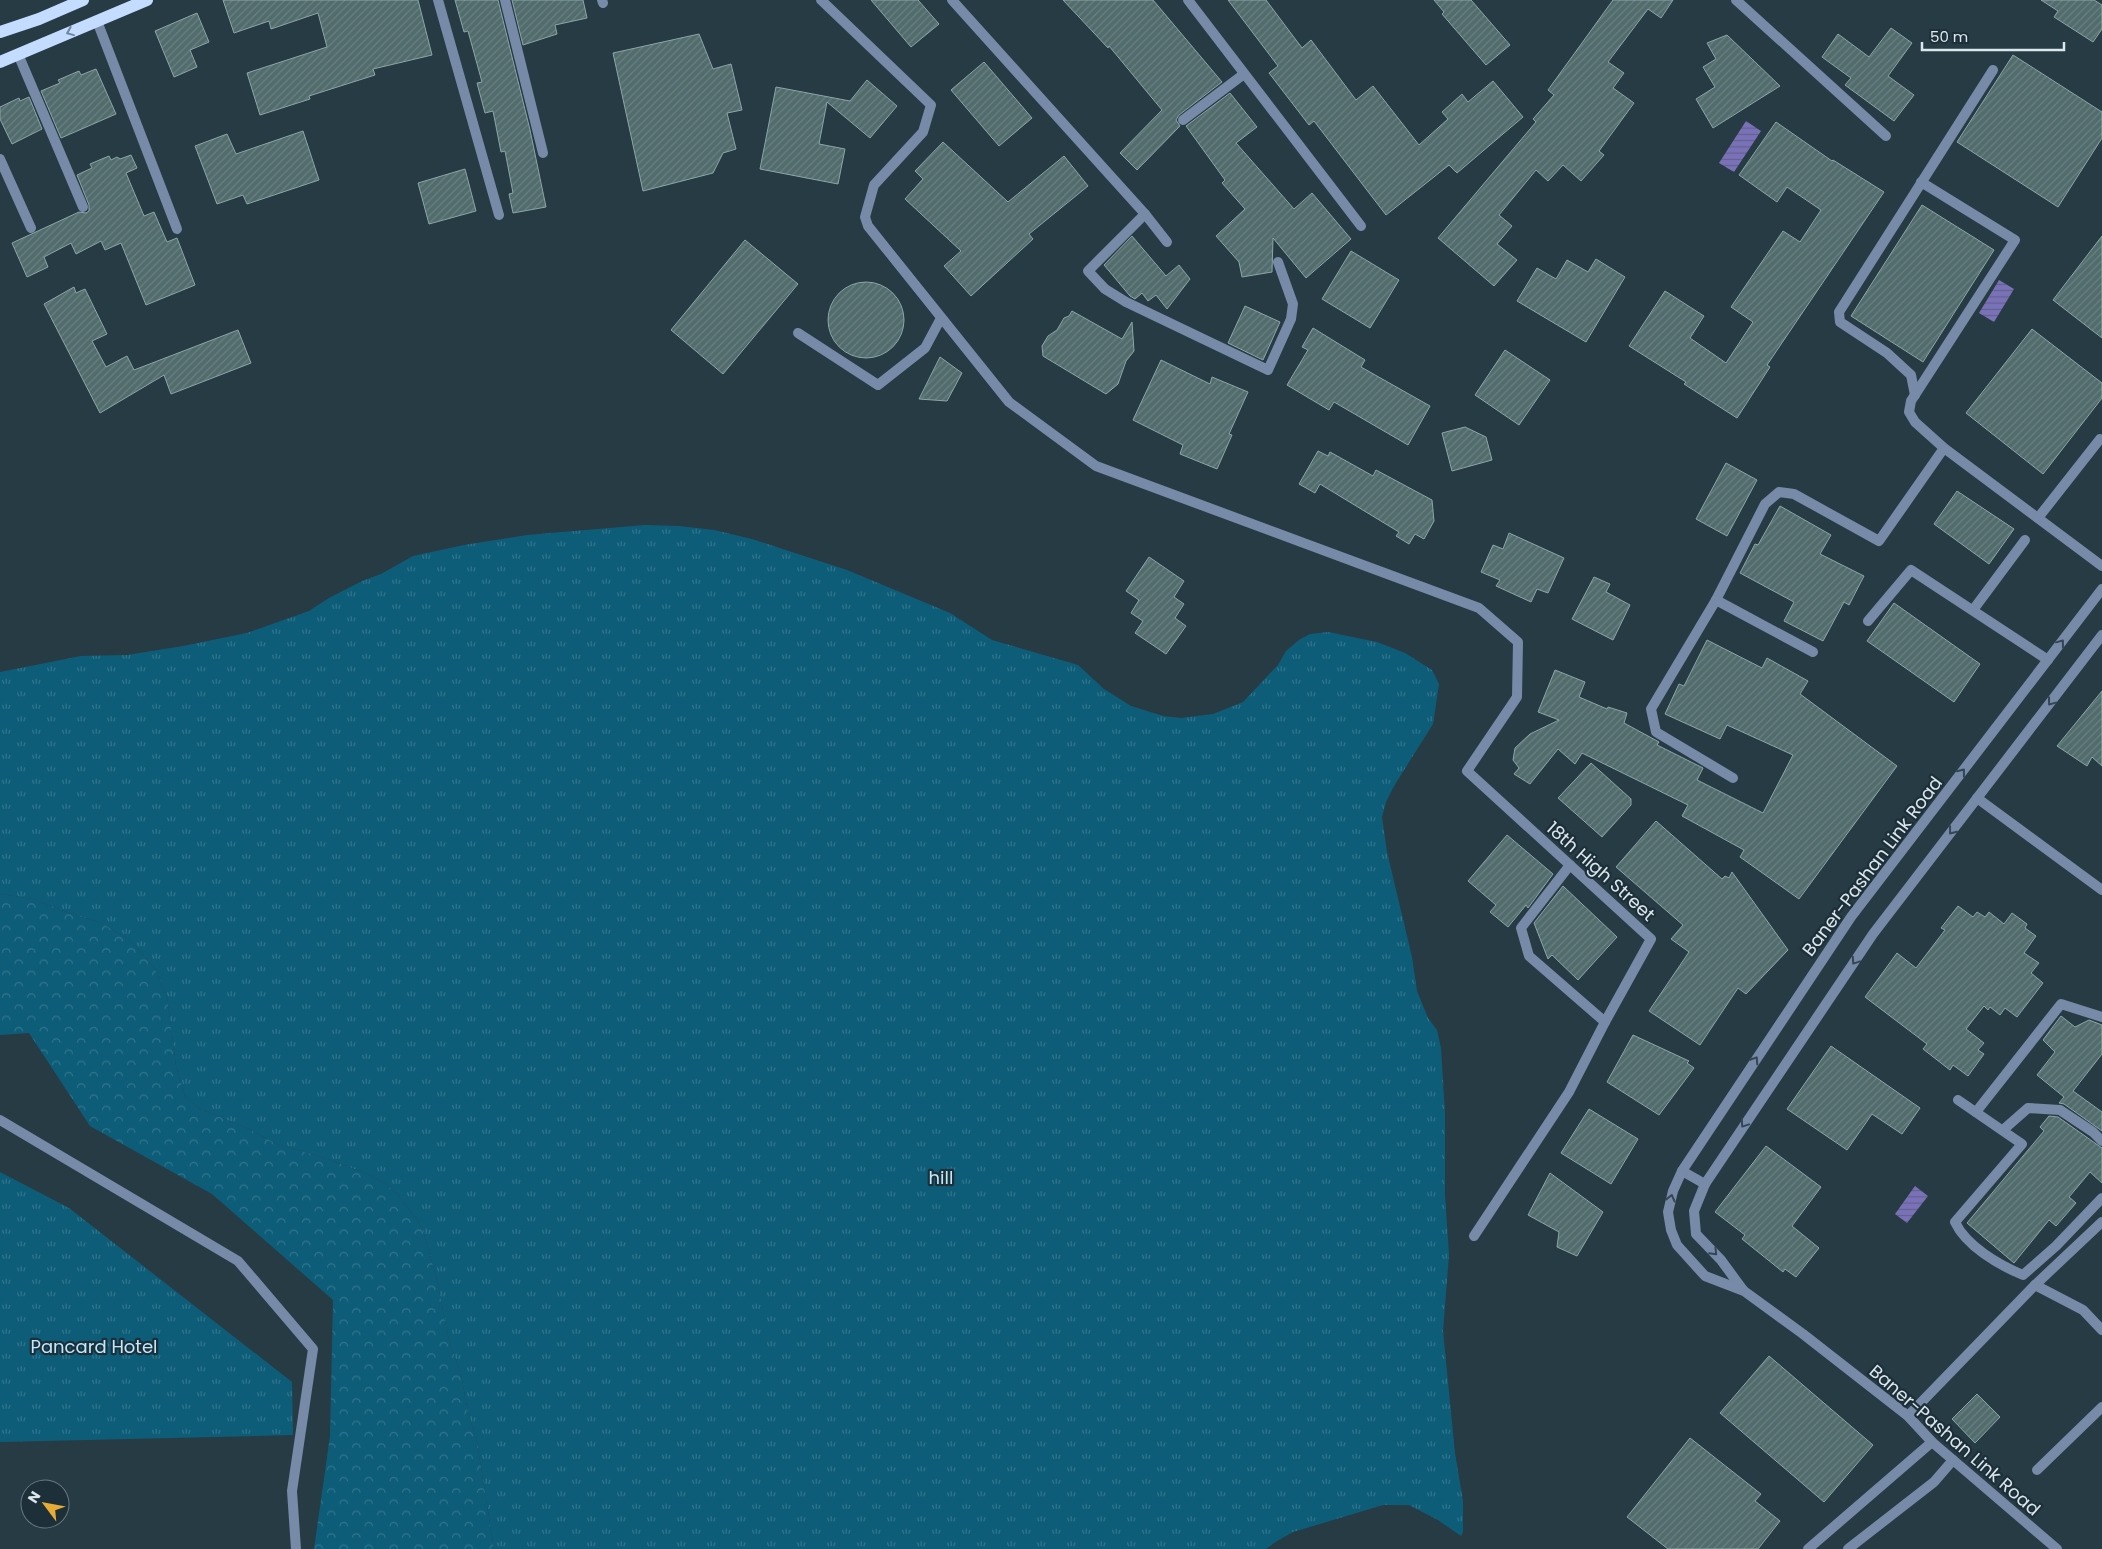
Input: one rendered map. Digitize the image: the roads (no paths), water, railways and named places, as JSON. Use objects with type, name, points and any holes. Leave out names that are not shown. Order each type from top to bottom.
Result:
[{"type":"main road","points":[[0,32],[39,19],[81,0]]},
{"type":"main road","points":[[0,62],[147,0]]},
{"type":"street","points":[[438,0],[499,215]]},
{"type":"street","points":[[505,0],[543,153]]},
{"type":"street","points":[[798,334],[878,385],[925,348],[941,318],[868,226],[866,217],[874,185],[924,132],[931,105],[821,0]]},
{"type":"street","points":[[952,0],[1145,214],[1167,242]]},
{"type":"street","points":[[1188,0],[1361,226]]},
{"type":"street","points":[[1736,0],[1886,136]]},
{"type":"street","points":[[97,21],[177,229]]},
{"type":"street","points":[[18,54],[83,207]]},
{"type":"street","points":[[1915,395],[1911,375],[1887,353],[1854,332],[1838,319],[1839,312],[1993,70]]},
{"type":"street","points":[[1183,120],[1244,74]]},
{"type":"street","points":[[0,159],[31,228]]},
{"type":"street","points":[[1921,182],[2015,240],[1911,401],[1908,412],[1915,422],[1944,448],[2102,566]]},
{"type":"street","points":[[1145,214],[1088,271],[1105,289],[1126,302],[1268,370],[1291,319],[1293,304],[1278,262]]},
{"type":"street","name":"18th High Street","points":[[941,318],[1009,402],[1096,466],[1479,608],[1518,642],[1517,697],[1468,771],[1651,939],[1569,1092],[1474,1236]]},
{"type":"street","points":[[2038,518],[2100,439]]},
{"type":"street","points":[[1733,778],[1656,732],[1651,709],[1716,600],[1765,504],[1779,492],[1794,494],[1879,541],[1944,448]]},
{"type":"street","points":[[1973,610],[2025,540]]},
{"type":"street","points":[[1868,621],[1911,570],[2048,660]]},
{"type":"street","name":"Baner-Pashan Link Road","points":[[2057,1549],[1997,1500],[1932,1442],[1908,1416],[1803,1334],[1744,1291],[1705,1276],[1677,1245],[1668,1212],[1673,1191],[1682,1171],[1851,917],[2102,589]]},
{"type":"street","points":[[1716,600],[1813,652]]},
{"type":"street","points":[[1744,1291],[1721,1260],[1696,1234],[1694,1211],[1705,1184],[1874,934],[2102,636]]},
{"type":"street","points":[[1977,798],[2102,890]]},
{"type":"street","points":[[1570,865],[1521,928],[1529,956],[1605,1022]]},
{"type":"street","points":[[1976,1112],[2061,1004],[2102,1017]]},
{"type":"street","points":[[1958,1100],[2022,1144],[1955,1222],[1960,1234],[2002,1266],[2023,1275],[2056,1246],[2102,1198]]},
{"type":"street","points":[[2003,1130],[2028,1108],[2060,1110],[2093,1132],[2102,1142]]},
{"type":"street","points":[[0,1120],[238,1261],[313,1348],[292,1490],[296,1549]]},
{"type":"street","points":[[1682,1171],[1705,1184]]},
{"type":"street","points":[[1908,1416],[2035,1285],[2102,1222]]},
{"type":"street","points":[[2035,1285],[2083,1310],[2102,1330]]},
{"type":"street","points":[[2037,1470],[2102,1408]]},
{"type":"street","points":[[1808,1549],[1932,1442]]},
{"type":"street","points":[[1848,1549],[1934,1482],[1953,1460]]},
{"type":"park label","name":"hill","points":[[941,1177]]},
{"type":"park label","name":"Pancard Hotel","points":[[94,1346]]}]
